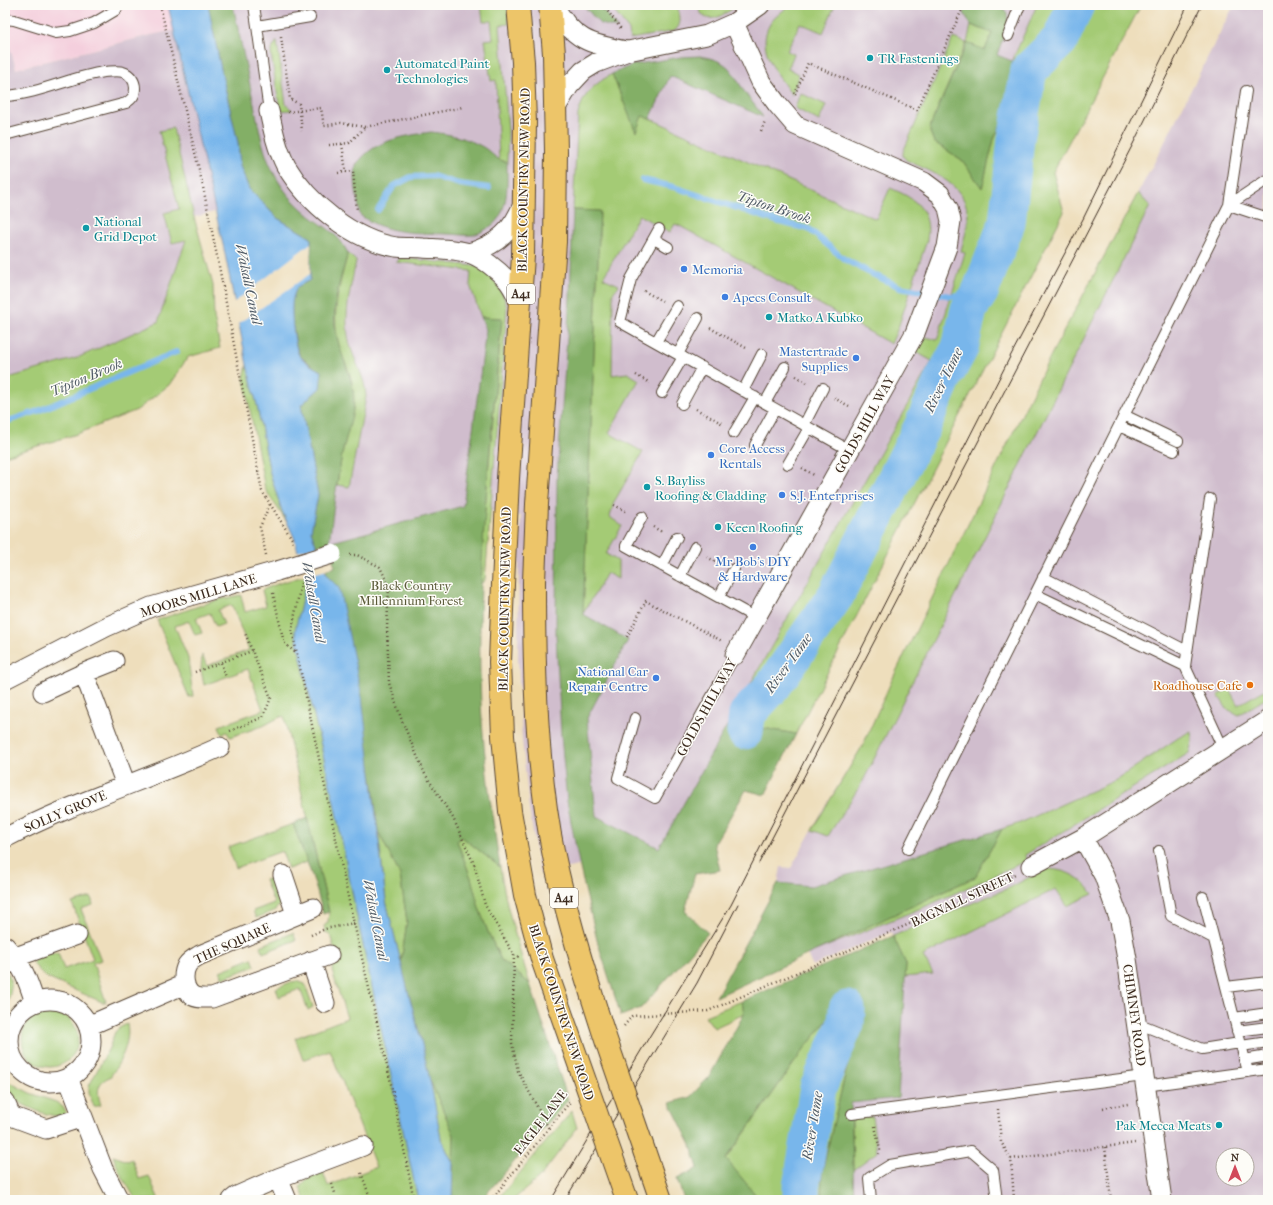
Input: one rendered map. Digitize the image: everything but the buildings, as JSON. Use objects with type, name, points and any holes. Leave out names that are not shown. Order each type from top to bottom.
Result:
[{"type":"highway","name":"BLACK COUNTRY NEW ROAD","points":[[518,5],[526,123],[523,256],[508,479],[500,662],[503,736],[510,811],[526,895],[542,959],[627,1200]]},
{"type":"highway","name":"A41","points":[[550,5],[554,54],[556,151],[555,242],[537,504],[534,582],[534,652],[537,713],[547,813],[554,856],[567,912],[588,986],[661,1200]]},
{"type":"street","points":[[554,5],[561,19],[570,30],[584,39],[603,47],[627,43],[707,35],[734,23],[760,5]]},
{"type":"street","name":"GOLDS HILL WAY","points":[[731,649],[756,618],[915,333],[947,247],[951,221],[948,208],[940,194],[924,182],[795,125],[779,107],[761,82],[734,23]]},
{"type":"street","points":[[555,109],[568,86],[583,71],[627,43]]},
{"type":"street","points":[[275,112],[276,143],[286,166],[303,191],[336,221],[376,241],[395,247],[469,253],[481,249],[512,227],[524,202]]},
{"type":"street","points":[[469,253],[500,273],[509,282],[520,302]]},
{"type":"street","name":"MOORS MILL LANE","points":[[5,679],[106,627],[151,607],[332,554]]},
{"type":"street","points":[[43,692],[114,661]]},
{"type":"street","points":[[84,673],[126,785]]},
{"type":"street","points":[[1031,866],[1083,838],[1268,720]]},
{"type":"street","name":"SOLLY GROVE","points":[[5,838],[23,828],[126,785],[182,764],[224,740]]},
{"type":"street","name":"CHIMNEY ROAD","points":[[1083,838],[1104,876],[1120,921],[1137,1023],[1162,1200]]},
{"type":"street","name":"THE SQUARE","points":[[185,984],[184,973],[190,961],[200,955],[305,911],[283,875]]},
{"type":"street","points":[[35,1003],[28,979],[9,956],[76,935]]},
{"type":"street","points":[[88,1026],[185,984],[192,995],[201,998],[212,998],[329,955]]},
{"type":"street","points":[[311,961],[325,1003]]},
{"type":"street","points":[[48,1000],[60,1002],[72,1007],[82,1015],[88,1026],[91,1038],[90,1050],[86,1061],[78,1071],[68,1078],[55,1082],[41,1081],[29,1076],[8,1057],[10,1030],[16,1019],[24,1010],[35,1003],[48,1000]]},
{"type":"street","points":[[68,1078],[103,1169],[120,1200]]},
{"type":"street","points":[[5,1102],[11,1116],[46,1130],[83,1117]]},
{"type":"street","points":[[232,1200],[237,1196],[278,1178],[363,1146]]},
{"type":"street","points":[[278,1178],[287,1200]]},
{"type":"lane","points":[[5,19],[14,20],[56,33],[70,31],[94,23],[116,10],[119,5]]},
{"type":"lane","points":[[254,5],[275,112]]},
{"type":"lane","points":[[1008,36],[1020,5]]},
{"type":"lane","points":[[257,26],[310,17]]},
{"type":"lane","points":[[5,96],[25,93],[94,74],[110,72],[122,72],[128,75],[135,85],[135,93],[132,99],[126,103],[5,135]]},
{"type":"lane","points":[[908,849],[1229,205],[1246,91]]},
{"type":"lane","points":[[1229,205],[1268,179]]},
{"type":"lane","points":[[1229,205],[1268,218]]},
{"type":"lane","points":[[659,229],[631,279],[620,322],[849,450]]},
{"type":"lane","points":[[654,239],[668,247]]},
{"type":"lane","points":[[656,342],[676,307]]},
{"type":"lane","points":[[662,393],[698,319]]},
{"type":"lane","points":[[743,391],[762,356]]},
{"type":"lane","points":[[682,404],[702,367]]},
{"type":"lane","points":[[764,403],[784,368]]},
{"type":"lane","points":[[788,464],[822,390]]},
{"type":"lane","points":[[734,433],[754,397]]},
{"type":"lane","points":[[754,445],[775,409]]},
{"type":"lane","points":[[1124,415],[1178,441]]},
{"type":"lane","points":[[1119,426],[1174,451]]},
{"type":"lane","points":[[1210,499],[1185,666],[1223,748]]},
{"type":"lane","points":[[642,517],[626,546],[756,618]]},
{"type":"lane","points":[[662,566],[677,537]]},
{"type":"lane","points":[[680,576],[695,547]]},
{"type":"lane","points":[[719,597],[734,569]]},
{"type":"lane","points":[[1044,577],[1187,651]]},
{"type":"lane","points":[[1035,594],[1185,666]]},
{"type":"lane","name":"GOLDS HILL WAY","points":[[635,718],[618,778],[655,798],[731,649]]},
{"type":"lane","points":[[1159,851],[1171,916],[1213,938]]},
{"type":"lane","points":[[1203,897],[1248,1072]]},
{"type":"lane","points":[[1226,987],[1268,982]]},
{"type":"lane","points":[[1234,1018],[1268,1013]]},
{"type":"lane","points":[[1137,1023],[1202,1049],[1268,1042]]},
{"type":"lane","points":[[1237,1031],[1268,1027]]},
{"type":"lane","points":[[1244,1060],[1268,1056]]},
{"type":"lane","points":[[852,1114],[1145,1081],[1268,1069]]},
{"type":"lane","points":[[871,1200],[870,1178],[890,1165],[970,1151],[992,1170],[998,1200]]},
{"type":"path","points":[[160,5],[202,182],[262,491],[292,539],[293,546]]},
{"type":"path","points":[[603,5],[627,43]]},
{"type":"path","points":[[761,131],[767,116],[792,100],[808,63],[917,110],[964,5]]},
{"type":"path","points":[[279,23],[290,99],[299,104],[302,131]]},
{"type":"path","points":[[275,112],[321,108],[324,126],[341,123],[365,127],[463,107]]},
{"type":"path","points":[[329,145],[349,143],[365,127]]},
{"type":"path","points":[[342,144],[346,172]]},
{"type":"path","points":[[338,173],[353,171],[358,213]]},
{"type":"path","points":[[641,289],[676,307]]},
{"type":"path","points":[[698,319],[762,356]]},
{"type":"path","points":[[784,368],[852,408]]},
{"type":"path","points":[[270,504],[260,527],[273,572],[275,604],[284,643],[296,654]]},
{"type":"path","points":[[332,554],[357,556],[380,567],[389,586],[389,683],[402,722],[425,774],[453,818],[474,864],[484,905],[514,955],[512,1043],[518,1070],[549,1129]]},
{"type":"path","points":[[301,582],[292,630],[296,654],[354,923],[390,1079],[414,1200]]},
{"type":"path","points":[[627,637],[646,602],[731,649]]},
{"type":"path","points":[[224,740],[263,717],[271,698],[245,633]]},
{"type":"path","points":[[195,672],[252,651]]},
{"type":"path","points":[[221,662],[226,677]]},
{"type":"path","name":"BAGNALL STREET","points":[[623,1028],[632,1016],[708,1010],[972,897],[1031,866]]},
{"type":"path","points":[[311,935],[325,929],[354,923]]},
{"type":"path","points":[[308,930],[313,941]]},
{"type":"path","points":[[514,955],[521,957]]},
{"type":"path","name":"EAGLE LANE","points":[[491,1200],[571,1100]]},
{"type":"path","points":[[1103,1108],[1134,1103]]},
{"type":"path","points":[[1011,1160],[1140,1143]]},
{"type":"path","points":[[1105,1147],[1111,1200]]},
{"type":"path","points":[[361,1174],[371,1200]]},
{"type":"path","points":[[332,1184],[335,1193]]},
{"type":"shaded area","points":[[5,5],[186,5],[191,27],[151,35],[16,69],[5,30]]},
{"type":"shaded area","points":[[186,5],[1076,5],[951,296],[937,340],[916,352],[932,360],[659,849],[540,874],[529,808],[522,739],[518,657],[521,516],[463,506],[328,543]]},
{"type":"shaded area","points":[[1234,5],[1268,5],[1268,1200],[854,1200],[851,1103],[898,1098],[906,964],[891,932],[812,966],[778,883],[781,867],[791,868],[822,812],[863,745],[1012,439],[1051,355],[1154,163]]},
{"type":"shaded area","name":"National Grid Depot","points":[[191,27],[231,208],[194,217],[158,322],[77,358],[5,379],[5,30],[16,69],[151,35]]},
{"type":"green space","name":"Black Country Millennium Forest","points":[[208,5],[233,5],[262,142],[272,170],[288,195],[306,213],[330,230],[341,241],[348,253],[335,306],[335,326],[339,345],[352,385],[354,402],[336,488],[329,543],[463,506],[486,330],[481,317],[502,318],[486,496],[480,629],[480,674],[484,747],[500,867],[462,837],[457,841],[471,878],[479,908],[501,960],[530,984],[568,1100],[481,1200],[452,1200],[454,1135],[429,1078],[422,1044],[401,964],[407,921],[400,875],[378,831],[373,786],[339,588],[327,576],[326,570],[335,567],[328,543],[316,546],[311,531],[318,495],[301,405],[320,388],[318,370],[300,356],[296,345],[292,318],[292,299],[297,287],[310,280],[311,238],[277,218],[249,189],[240,166],[238,143]]},
{"type":"green space","points":[[481,5],[507,5],[509,24],[500,25],[508,131],[507,162],[499,160],[496,80],[491,81],[485,40],[493,39],[491,21],[483,21]]},
{"type":"green space","points":[[583,5],[599,5],[617,28],[600,24]]},
{"type":"green space","points":[[609,5],[638,5],[640,11],[661,5],[677,5],[680,23],[674,31],[630,39],[629,30]]},
{"type":"green space","points":[[698,5],[739,5],[716,18],[710,19],[701,13]]},
{"type":"green space","points":[[790,5],[835,5],[823,33],[800,23],[787,51],[794,54],[788,69],[799,74],[792,95],[775,71],[770,61],[765,43],[766,33],[770,24],[776,16]]},
{"type":"green space","points":[[968,5],[1001,5],[1007,13],[1008,24],[997,55],[1012,61],[1011,103],[994,139],[982,188],[962,160],[934,142],[930,132],[931,124],[967,43],[985,50],[992,33],[971,25],[964,13]]},
{"type":"green space","points":[[1037,5],[1141,5],[1053,172],[1064,212],[796,734],[729,722],[932,361],[916,352],[926,337],[937,340],[965,253],[961,251],[968,218],[966,206],[962,196],[955,188],[937,175],[906,160],[903,156],[903,152],[953,38],[967,43],[971,25],[992,33],[985,50],[966,43],[931,124],[930,132],[934,142],[962,160],[982,188],[994,139],[1011,103],[1012,61]]},
{"type":"green space","points":[[277,41],[286,104],[292,110],[280,111],[271,54]]},
{"type":"green space","points":[[700,56],[711,58],[729,68],[763,117],[670,76],[650,119],[642,116],[636,132],[612,74],[632,65],[681,57]]},
{"type":"green space","points":[[612,74],[636,131],[642,115],[876,219],[890,188],[907,196],[920,206],[927,221],[928,230],[927,240],[898,328],[891,344],[680,226],[675,224],[670,232],[639,215],[603,278],[619,285],[613,293],[612,375],[628,373],[639,380],[609,433],[643,452],[614,502],[610,517],[622,526],[606,554],[618,561],[618,579],[607,573],[583,614],[600,211],[573,210],[578,114],[583,100],[590,90]]},
{"type":"green space","points":[[800,93],[826,105],[819,121],[795,108]]},
{"type":"green space","points":[[173,128],[194,217],[213,285],[214,317],[220,348],[188,357],[169,385],[137,410],[77,434],[5,456],[5,379],[77,358],[158,322],[186,240],[172,243],[164,213],[179,209],[159,131]]},
{"type":"green space","points":[[431,132],[452,135],[471,141],[483,147],[500,160],[507,162],[506,199],[502,213],[496,222],[490,227],[473,235],[414,233],[380,226],[360,215],[355,178],[356,166],[359,161],[368,152],[384,143],[403,137]]},
{"type":"green space","points":[[1138,193],[1150,206],[863,781],[828,836],[812,830],[863,745],[891,682],[1051,355]]},
{"type":"green space","points":[[573,210],[600,211],[583,614],[628,640],[587,718],[596,816],[659,848],[729,722],[796,734],[765,795],[746,790],[714,844],[720,870],[695,874],[685,911],[708,933],[641,1008],[621,1016],[597,940],[580,868],[567,801],[561,735],[556,634],[557,476],[570,298]]},
{"type":"green space","points":[[348,253],[356,261],[348,301],[347,331],[351,348],[364,382],[366,397],[349,487],[337,485],[342,455],[353,411],[354,396],[351,379],[340,349],[336,324],[339,289]]},
{"type":"green space","points":[[401,258],[475,266],[492,278],[496,283],[503,295],[507,308],[485,580],[480,585],[484,520],[502,318],[481,317],[470,285],[471,271],[396,262]]},
{"type":"green space","points":[[247,365],[257,405],[270,473],[282,511],[290,527],[265,489],[244,378]]},
{"type":"green space","points":[[304,576],[306,582],[295,632],[335,807],[418,1200],[305,1200],[300,1187],[307,1179],[323,1172],[328,1186],[376,1167],[330,1050],[303,1060],[295,1038],[347,1018],[332,971],[333,963],[338,960],[330,935],[326,933],[324,926],[328,922],[329,912],[284,716],[263,726],[230,737],[227,732],[222,734],[219,726],[263,710],[248,669],[204,685],[201,670],[202,655],[207,666],[249,650],[232,605],[218,610],[224,624],[216,627],[210,613],[196,618],[202,633],[195,635],[189,621],[175,626],[188,658],[193,696],[189,697],[157,620],[217,600],[241,595],[245,612],[266,606],[262,590]]},
{"type":"green space","points":[[1268,688],[1268,697],[1239,715],[1227,709],[1218,695],[1229,689],[1238,705]]},
{"type":"green space","points":[[1191,731],[1192,742],[1189,753],[1025,855],[1026,861],[929,905],[808,954],[975,877],[1002,829],[1020,823],[1116,780],[1178,738]]},
{"type":"green space","points":[[307,818],[329,912],[323,914],[315,884],[293,824]]},
{"type":"green space","points":[[293,824],[307,862],[288,869],[282,851],[236,868],[228,847]]},
{"type":"green space","points":[[1002,829],[975,877],[716,997],[778,883],[811,886]]},
{"type":"green space","points":[[378,831],[400,875],[407,921],[401,963],[386,901]]},
{"type":"green space","points":[[462,837],[500,867],[509,911],[530,984],[501,960],[488,932],[479,908],[471,878],[457,841]]},
{"type":"green space","points":[[1049,869],[1062,871],[1074,876],[1084,883],[1093,894],[1067,906],[1056,889],[923,956],[933,974],[905,977],[906,964],[893,936],[1011,887],[1039,872]]},
{"type":"green space","points":[[272,878],[280,898],[280,905],[274,911],[256,918],[253,911],[274,903],[265,880]]},
{"type":"green space","points":[[91,897],[93,905],[81,909],[101,960],[93,963],[106,1002],[102,1002],[47,978],[33,963],[34,959],[47,953],[58,953],[64,969],[93,959],[72,903]]},
{"type":"green space","points":[[293,933],[296,940],[263,953],[260,946]]},
{"type":"green space","points":[[893,936],[906,964],[898,1098],[851,1103],[854,1200],[821,1200],[822,1172],[846,1071],[864,1005],[834,1012],[804,1049],[726,1159],[760,1200],[684,1200],[677,1179],[698,1168],[691,1145],[670,1103],[690,1097],[709,1077],[744,1014],[742,1001]]},
{"type":"green space","points":[[252,958],[255,966],[223,978],[220,971]]},
{"type":"green space","points":[[8,973],[11,987],[5,1009],[5,979]]},
{"type":"green space","points":[[297,981],[305,984],[313,1007],[308,1010],[300,989],[279,997],[276,988]]},
{"type":"green space","points":[[742,1001],[744,1014],[714,1028],[705,1016]]},
{"type":"green space","points":[[864,1005],[846,1071],[822,1172],[821,1200],[760,1200],[726,1160],[804,1049],[834,1012]]},
{"type":"green space","points":[[44,1011],[56,1011],[66,1015],[74,1023],[78,1033],[78,1045],[74,1055],[66,1063],[56,1067],[44,1067],[34,1063],[26,1055],[22,1045],[22,1033],[26,1023],[34,1015]]},
{"type":"green space","points":[[127,1024],[128,1031],[124,1052],[110,1077],[105,1079],[100,1085],[98,1092],[101,1105],[94,1107],[89,1093],[89,1086],[109,1048],[115,1032]]},
{"type":"green space","points":[[429,1078],[454,1135],[453,1163],[441,1139]]},
{"type":"green space","points":[[5,1080],[30,1093],[56,1102],[63,1107],[68,1116],[45,1114],[9,1097],[5,1092]]},
{"type":"green space","points":[[572,1111],[577,1128],[540,1177],[513,1200],[497,1200]]},
{"type":"green space","points":[[872,1116],[877,1152],[853,1170],[852,1119]]},
{"type":"green space","points":[[113,1156],[128,1161],[132,1159],[139,1179],[149,1176],[159,1200],[136,1200],[119,1171]]},
{"type":"water","name":"Walsall Canal","points":[[168,5],[208,5],[238,143],[240,166],[249,189],[277,218],[311,238],[310,280],[297,287],[292,303],[292,318],[299,355],[317,369],[322,371],[320,388],[301,405],[318,495],[311,531],[327,576],[339,588],[362,697],[386,901],[422,1044],[441,1139],[453,1163],[452,1200],[418,1200],[335,807],[295,631],[306,582],[294,537],[282,511],[270,473],[224,249]]},
{"type":"pier","points":[[311,243],[310,274],[237,325],[233,303]]},
{"type":"pier","points":[[318,546],[327,570],[302,577],[296,552]]},
{"type":"waterway","name":"River Tame","points":[[745,731],[747,714],[773,686],[836,595],[922,427],[943,379],[960,348],[969,309],[980,292],[1007,223],[1016,139],[1029,70],[1060,40],[1076,5]]},
{"type":"waterway","name":"Tipton Brook","points":[[378,210],[394,186],[411,177],[433,176],[459,184],[489,188]]},
{"type":"waterway","name":"Tipton Brook","points":[[643,180],[674,187],[779,222],[809,229],[844,259],[900,287],[951,296],[980,292]]},
{"type":"waterway","name":"Tipton Brook","points":[[5,422],[38,411],[176,352]]},
{"type":"waterway","name":"River Tame","points":[[801,1200],[801,1187],[818,1088],[846,1023],[847,1009]]},
{"type":"tram line","points":[[551,1200],[731,905],[1011,355],[1083,219],[1188,5]]},
{"type":"tram line","points":[[759,863],[1132,146],[1202,5]]},
{"type":"tram line","points":[[565,1200],[697,983],[738,904]]},
{"type":"place","name":"TR Fastenings","points":[[870,58]]},
{"type":"place","name":"Automated Paint Technologies","points":[[387,70]]},
{"type":"place","name":"National Grid Depot","points":[[86,228]]},
{"type":"place","name":"Memoria","points":[[684,269]]},
{"type":"place","name":"Apecs Consult","points":[[725,297]]},
{"type":"place","name":"Matko A Kubko","points":[[769,317]]},
{"type":"place","name":"Mastertrade Supplies","points":[[856,358]]},
{"type":"place","name":"Core Access Rentals","points":[[711,455]]},
{"type":"place","name":"S. Bayliss Roofing & Cladding","points":[[647,487]]},
{"type":"place","name":"S.J. Enterprises","points":[[782,495]]},
{"type":"place","name":"Keen Roofing","points":[[718,527]]},
{"type":"place","name":"Mr Bob's DIY & Hardware","points":[[753,547]]},
{"type":"place","name":"National Car Repair Centre","points":[[656,678]]},
{"type":"place","name":"Roadhouse Cafe","points":[[1250,685]]},
{"type":"place","name":"Pak Mecca Meats","points":[[1219,1125]]}]
